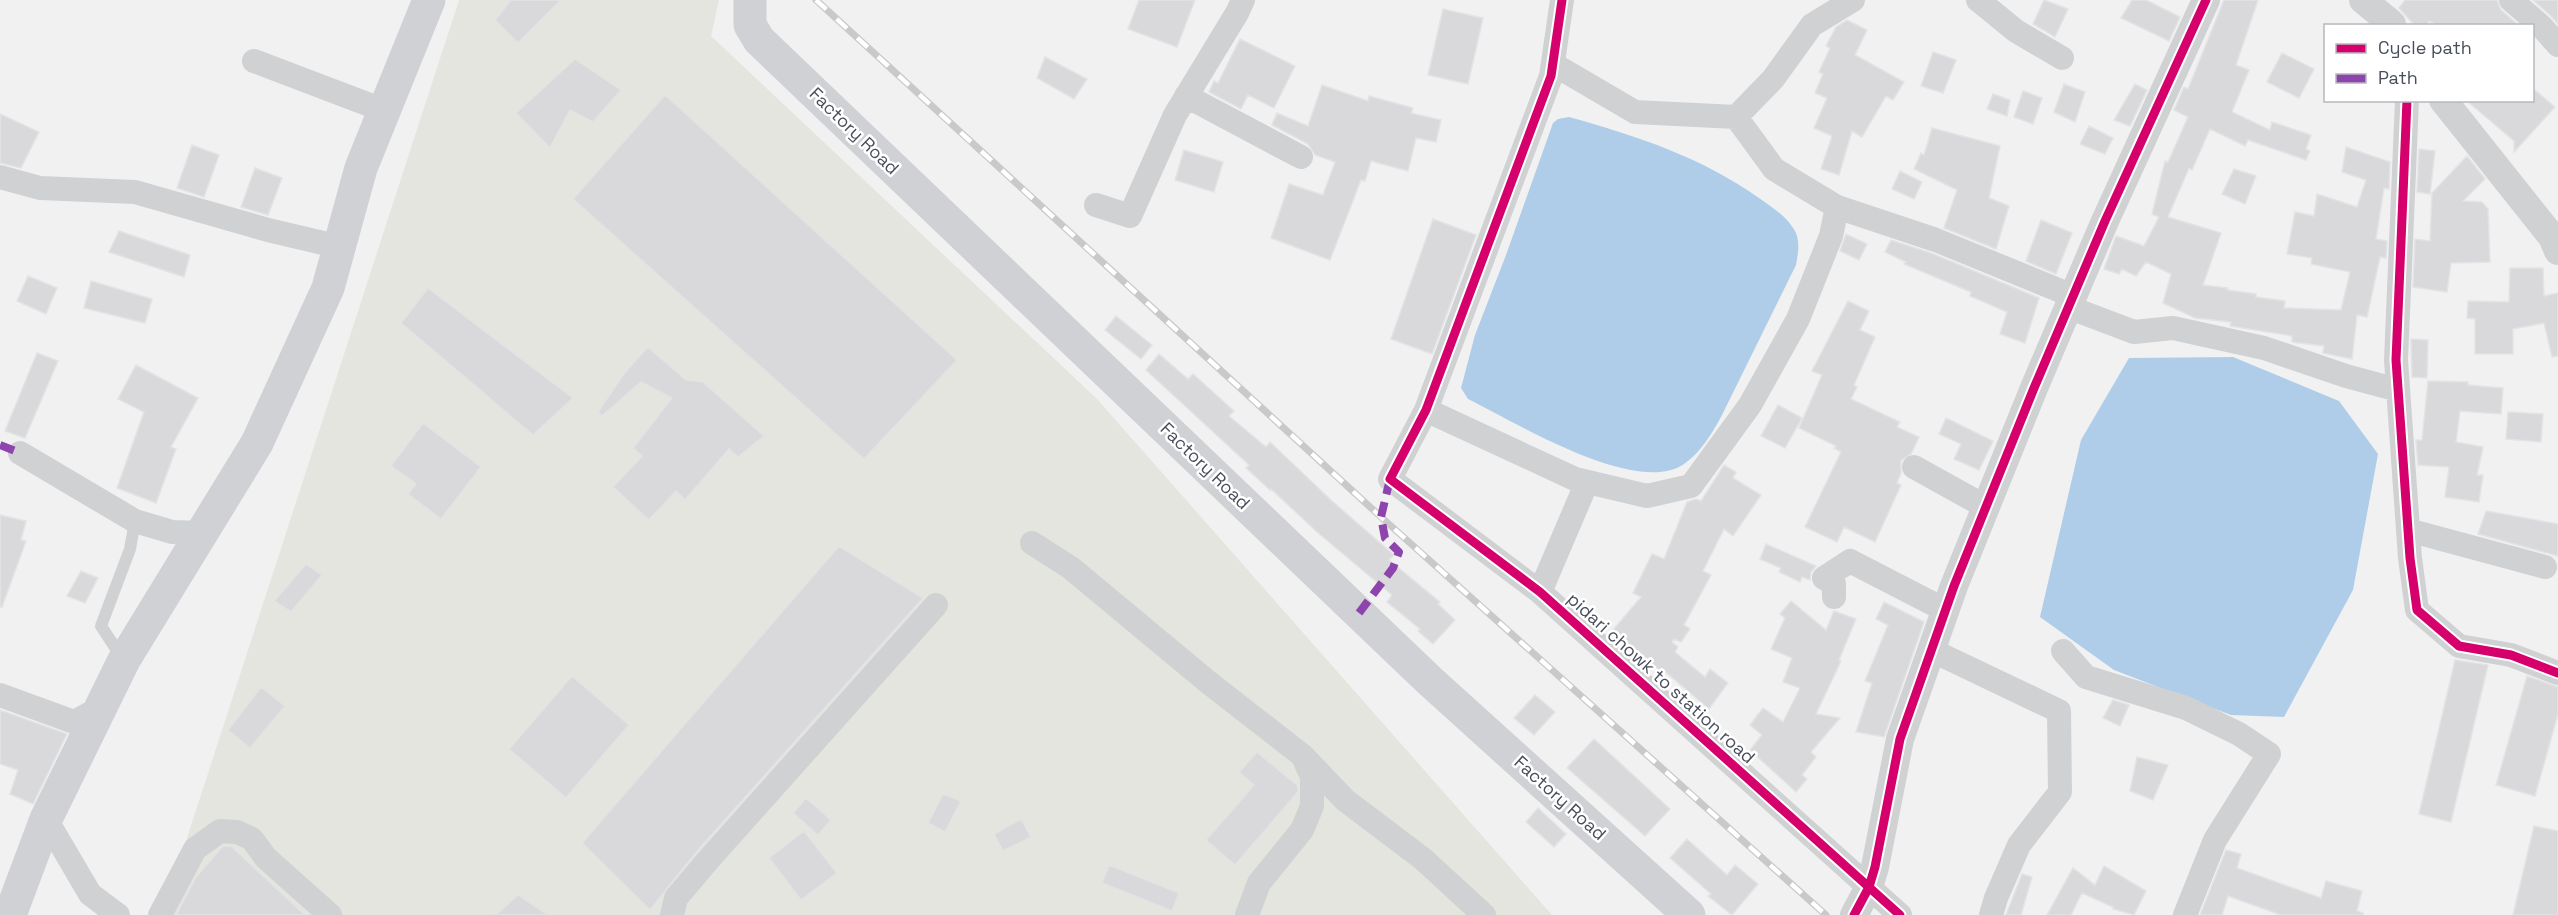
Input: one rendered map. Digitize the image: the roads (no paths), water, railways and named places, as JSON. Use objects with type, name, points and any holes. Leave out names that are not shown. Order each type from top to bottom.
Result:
[{"type":"main road","points":[[10,915],[46,819],[124,660],[257,443],[328,288],[361,168],[429,0]]},
{"type":"main road","name":"Factory Road","points":[[750,0],[750,25],[759,40],[1430,681],[1689,915]]},
{"type":"street","points":[[1096,205],[1130,216],[1175,115],[1237,13],[1242,0]]},
{"type":"street","points":[[1553,64],[1635,112],[1736,117],[1773,80],[1812,25],[1853,0]]},
{"type":"street","points":[[1978,0],[2016,31],[2062,58]]},
{"type":"street","points":[[1854,915],[1869,887],[1875,867],[1900,739],[1946,610],[2070,302],[2206,0]]},
{"type":"street","points":[[2362,0],[2389,16]]},
{"type":"street","points":[[2511,0],[2541,26],[2558,45]]},
{"type":"street","points":[[1555,3],[1551,76],[1426,410],[1575,479],[1647,496],[1691,486],[1750,405],[1798,319],[1831,236],[1837,207]]},
{"type":"street","points":[[254,61],[383,110]]},
{"type":"street","points":[[1186,96],[1301,157]]},
{"type":"street","points":[[2408,102],[2396,360],[2416,610],[2459,646],[2511,656],[2558,673]]},
{"type":"street","points":[[2445,102],[2552,237],[2558,250]]},
{"type":"street","points":[[1736,117],[1774,169],[1837,207],[1936,240],[2134,332],[2173,328],[2264,348],[2346,376],[2398,390]]},
{"type":"street","points":[[0,177],[40,188],[135,192],[268,230],[340,247]]},
{"type":"street","name":"pidari chowk to station road","points":[[1426,410],[1390,479],[1540,592],[1900,915]]},
{"type":"street","points":[[20,453],[135,521],[172,532],[202,533]]},
{"type":"street","points":[[1914,467],[1986,507]]},
{"type":"street","points":[[1540,592],[1587,482]]},
{"type":"street","points":[[2408,530],[2545,567]]},
{"type":"street","points":[[1032,543],[1071,568],[1208,682],[1303,756],[1345,800],[1423,859],[1484,915]]},
{"type":"street","points":[[1834,597],[1834,584],[1824,578],[1850,561],[1946,610]]},
{"type":"street","points":[[672,915],[676,898],[709,859],[936,605]]},
{"type":"street","points":[[1931,650],[2059,711],[2060,792],[2019,845],[1991,915]]},
{"type":"street","points":[[2063,651],[2086,677],[2186,708],[2239,734],[2269,754],[2215,840],[2185,915]]},
{"type":"street","points":[[0,695],[74,722],[100,708]]},
{"type":"street","points":[[1246,915],[1259,883],[1302,830],[1312,806],[1312,777],[1303,756]]},
{"type":"street","points":[[46,819],[90,894],[118,915]]},
{"type":"street","points":[[160,915],[195,849],[220,831],[237,832],[252,839],[266,858],[330,915]]},
{"type":"lane","points":[[124,660],[100,626],[130,549],[135,521]]},
{"type":"water","points":[[1569,117],[1644,140],[1691,159],[1737,184],[1775,209],[1789,222],[1796,233],[1798,249],[1796,265],[1717,424],[1696,454],[1684,464],[1663,472],[1637,471],[1607,464],[1576,452],[1468,399],[1461,388],[1475,335],[1553,123],[1558,119]]},
{"type":"water","points":[[2233,357],[2339,401],[2378,454],[2353,590],[2284,717],[2231,715],[2114,670],[2040,617],[2081,440],[2129,358]]},
{"type":"railway","points":[[816,0],[1381,517],[1826,915]]}]
